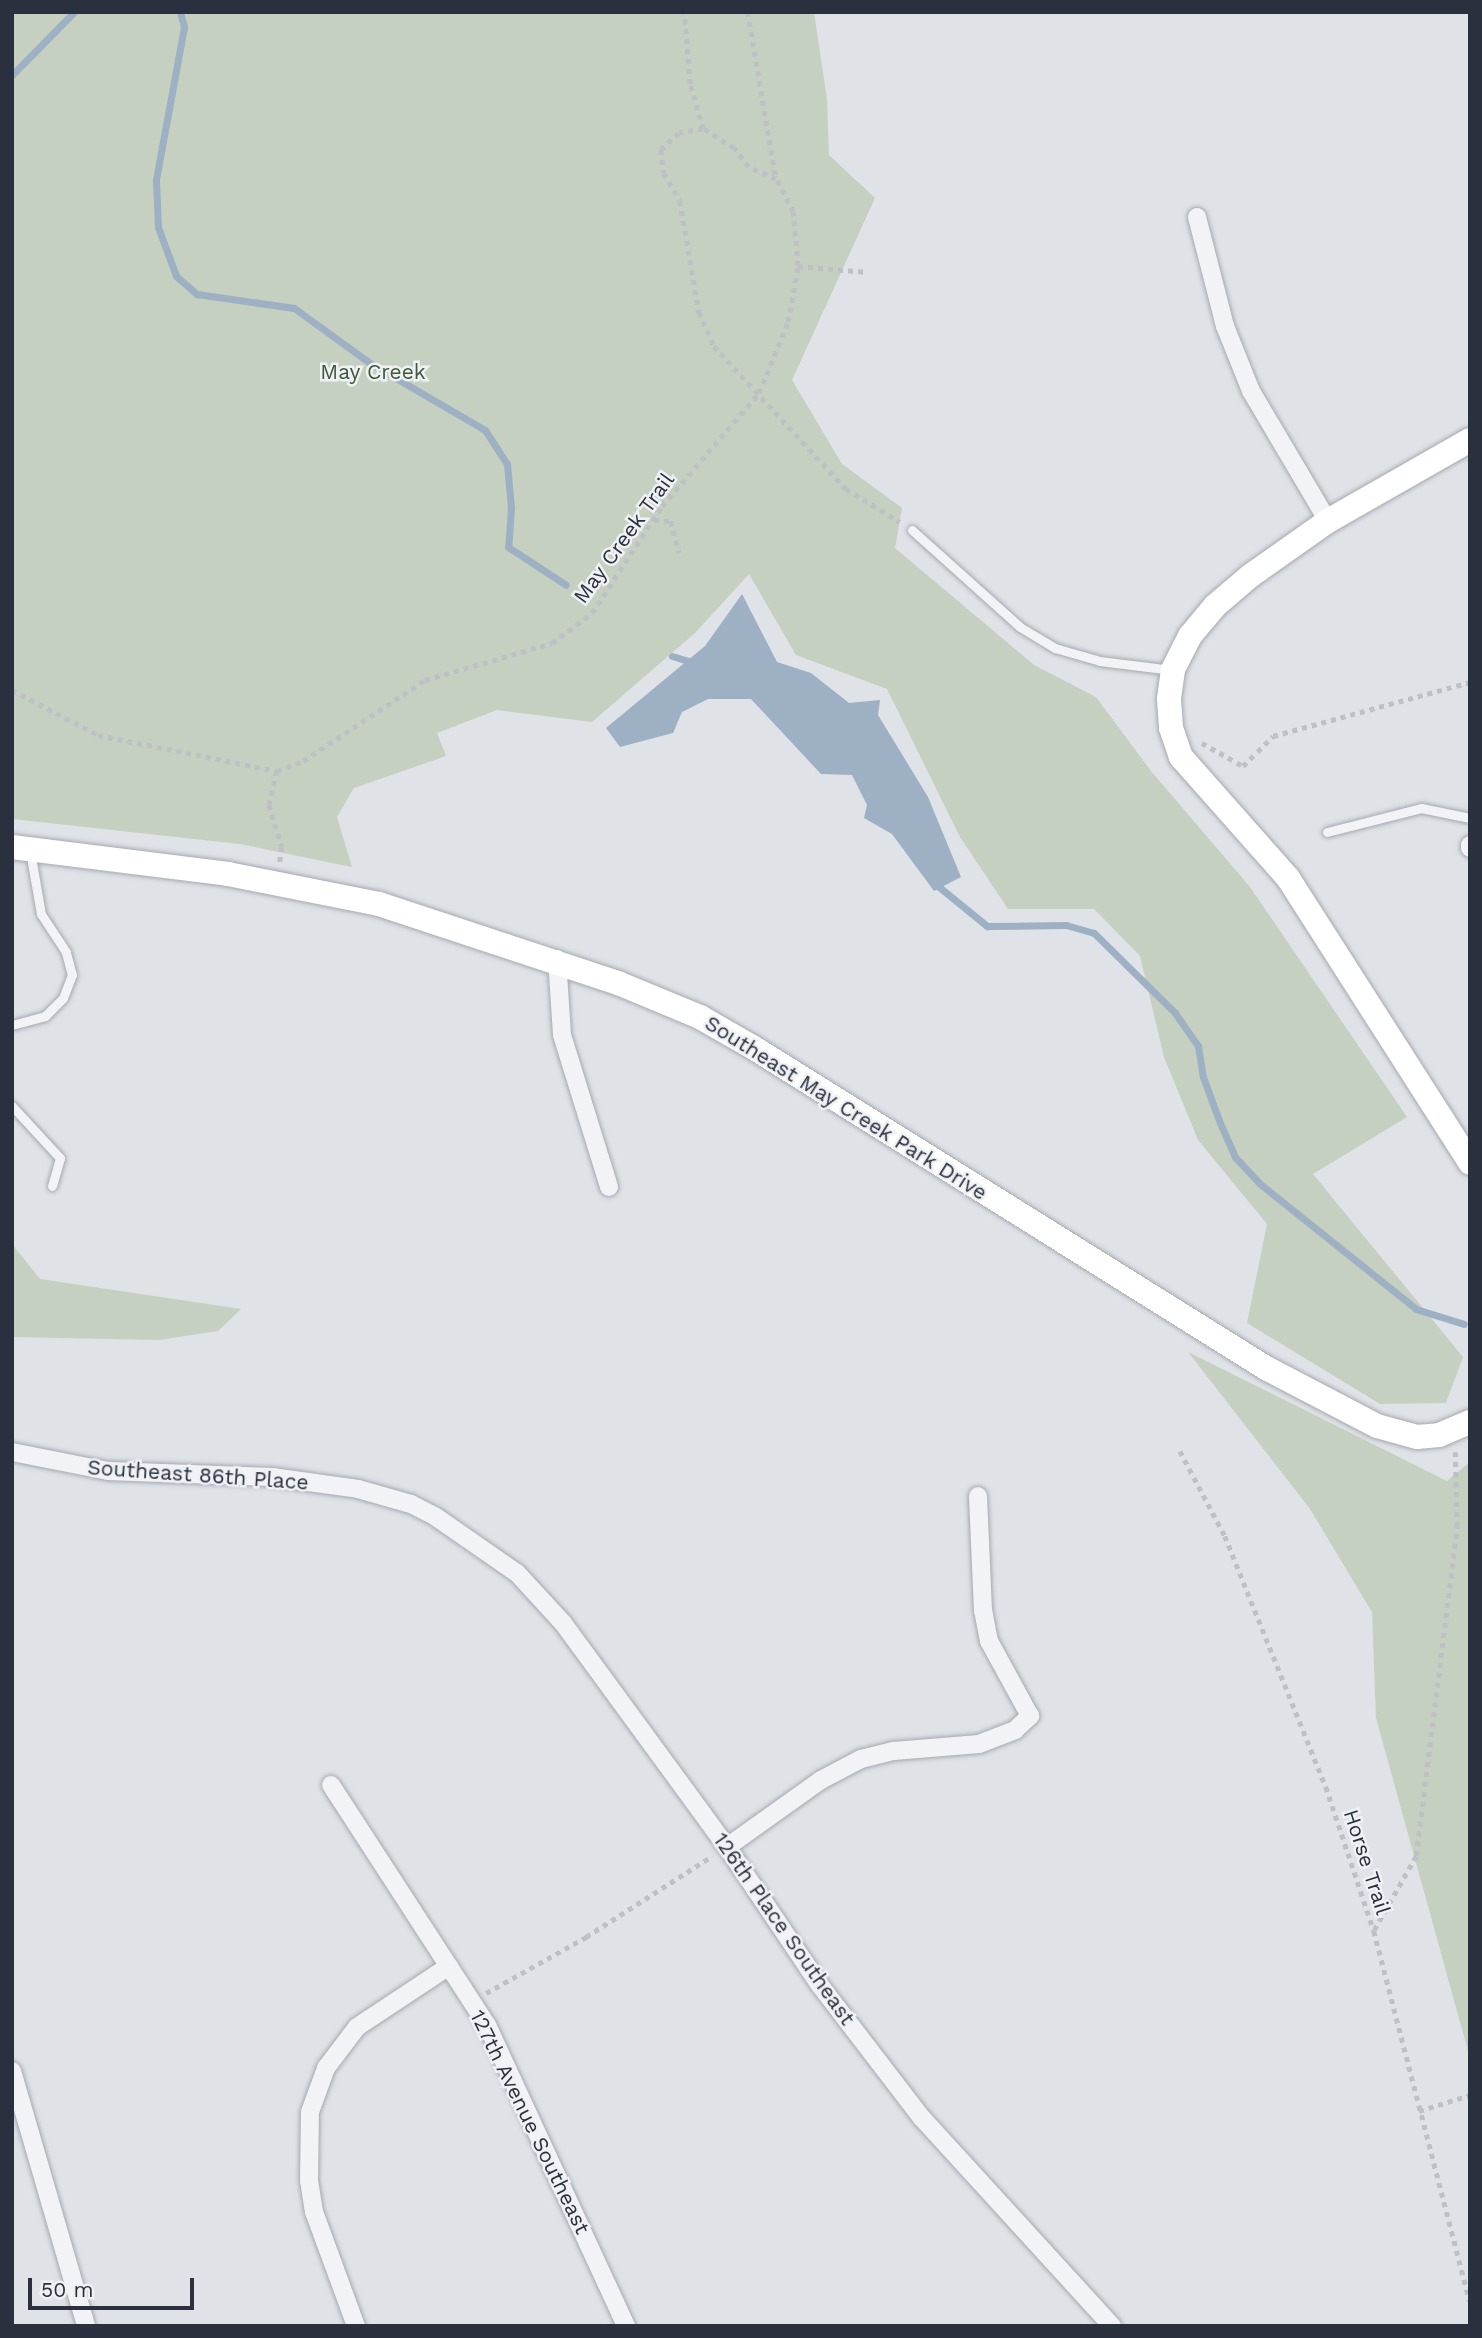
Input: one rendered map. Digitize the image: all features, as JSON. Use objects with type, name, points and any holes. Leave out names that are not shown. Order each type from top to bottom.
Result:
[{"type":"street","points":[[1197,217],[1225,326],[1251,391],[1328,521]]},
{"type":"street","points":[[1470,440],[1328,521],[1215,606],[1190,636],[1173,670],[1171,728],[1181,757],[1288,878],[1470,1163]]},
{"type":"street","name":"Southeast May Creek Park Drive","points":[[21,848],[277,884],[379,904],[557,959],[700,1017],[754,1048],[1266,1368],[1377,1426],[1417,1437],[1462,1426]]},
{"type":"street","points":[[557,959],[562,1035],[609,1187]]},
{"type":"street","name":"Southeast 86th Place","points":[[12,1452],[108,1471],[272,1476],[358,1489],[411,1504],[460,1530]]},
{"type":"street","points":[[727,1847],[821,1780],[861,1759],[904,1750],[979,1744],[1015,1730],[1030,1716],[989,1642],[983,1611],[978,1496]]},
{"type":"street","name":"126th Place Southeast","points":[[460,1530],[517,1573],[563,1623],[727,1847],[819,1984],[922,2118],[1112,2326]]},
{"type":"street","name":"127th Avenue Southeast","points":[[331,1785],[487,2025],[626,2326]]},
{"type":"street","points":[[356,2326],[314,2212],[309,2181],[310,2112],[326,2068],[357,2026],[449,1966]]},
{"type":"street","points":[[12,2071],[86,2326]]},
{"type":"lane","points":[[912,530],[1020,627],[1055,648],[1100,661],[1173,670]]},
{"type":"lane","points":[[1327,832],[1421,808],[1470,818]]},
{"type":"lane","points":[[12,1025],[45,1016],[63,998],[72,975],[66,952],[41,914],[21,848]]},
{"type":"lane","points":[[12,1106],[60,1158],[52,1186]]},
{"type":"path","points":[[684,12],[690,84],[703,129]]},
{"type":"path","name":"May Creek Trail","points":[[276,771],[303,761],[425,680],[552,643],[592,614],[653,520],[759,393],[788,323],[798,266],[793,212],[776,179],[748,12]]},
{"type":"path","points":[[776,179],[748,167],[734,148],[703,129],[679,133],[662,150],[664,173],[680,201],[699,312],[714,346],[846,489],[912,530]]},
{"type":"path","points":[[798,266],[867,272]]},
{"type":"path","points":[[653,520],[671,521],[679,553]]},
{"type":"path","points":[[1202,743],[1243,766],[1273,736],[1470,682]]},
{"type":"path","points":[[12,690],[98,735],[276,771],[269,805],[282,848],[277,884]]},
{"type":"path","points":[[1374,1931],[1416,1856],[1457,1527],[1462,1426]]},
{"type":"path","name":"Horse Trail","points":[[1180,1451],[1230,1549],[1326,1787],[1374,1931],[1470,2301]]},
{"type":"path","points":[[471,2001],[586,1937],[727,1847]]},
{"type":"path","points":[[1419,2111],[1470,2095]]},
{"type":"green space","name":"May Creek","points":[[12,12],[814,12],[827,99],[829,155],[875,198],[792,380],[842,464],[902,508],[895,548],[1034,665],[1096,697],[1151,771],[1250,887],[1407,1117],[1313,1174],[1463,1357],[1446,1403],[1380,1404],[1247,1323],[1267,1224],[1198,1140],[1164,1057],[1140,956],[1094,909],[1008,909],[960,837],[887,689],[796,655],[749,574],[695,633],[592,722],[497,710],[437,733],[446,756],[354,788],[337,817],[352,867],[240,844],[12,819]]},
{"type":"green space","points":[[12,1244],[40,1279],[241,1309],[218,1331],[159,1340],[12,1337]]},
{"type":"green space","points":[[1188,1352],[1447,1481],[1470,1462],[1470,2058],[1376,1718],[1372,1612],[1310,1509]]},
{"type":"water","points":[[742,594],[777,662],[811,673],[849,703],[880,700],[878,715],[928,797],[961,877],[934,891],[892,834],[864,818],[867,805],[852,775],[821,774],[751,699],[708,699],[682,712],[673,733],[620,747],[606,728],[705,646]]},
{"type":"waterway","name":"May Creek","points":[[12,75],[74,12]]},
{"type":"waterway","points":[[180,12],[184,27],[156,180],[158,227],[176,276],[197,294],[294,308],[370,363],[485,430],[507,464],[511,508],[508,547],[566,585]]},
{"type":"waterway","points":[[672,656],[698,664]]},
{"type":"waterway","points":[[933,882],[987,926],[1066,925],[1094,933],[1175,1013],[1198,1046],[1203,1077],[1235,1157],[1259,1183],[1416,1309],[1464,1324]]}]
